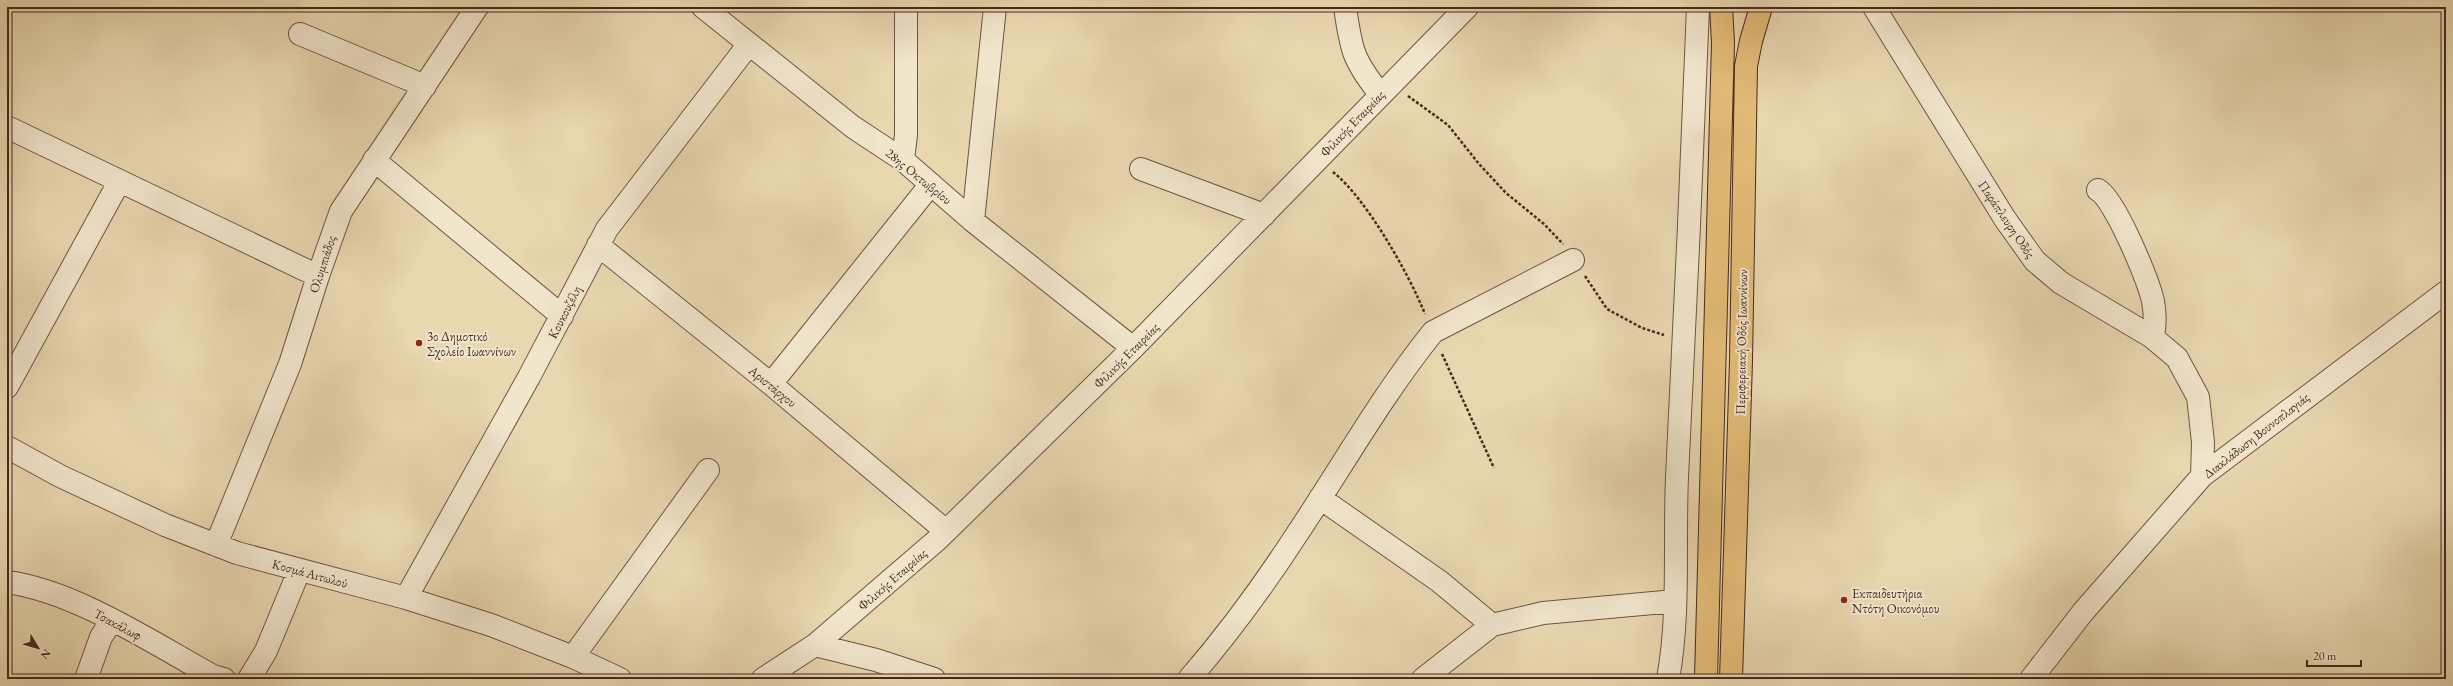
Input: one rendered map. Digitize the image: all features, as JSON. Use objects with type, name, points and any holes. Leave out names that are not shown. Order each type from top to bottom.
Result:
[{"type":"highway","name":"Περιφερειακή Οδός Ιωαννίνων","points":[[1706,679],[1723,42],[1721,7]]},
{"type":"highway","name":"Περιφερειακή Οδός Ιωαννίνων","points":[[1731,679],[1741,361],[1746,66],[1761,7]]},
{"type":"street","name":"Ολυμπιάδος","points":[[216,545],[290,364],[318,276],[341,211],[477,7]]},
{"type":"street","name":"28ης Οκτωβρίου","points":[[704,7],[854,127],[903,160],[973,221],[1133,348]]},
{"type":"street","points":[[903,160],[906,135],[906,7]]},
{"type":"street","points":[[973,221],[994,7]]},
{"type":"street","points":[[1345,7],[1350,42],[1357,63],[1384,90]]},
{"type":"street","name":"Φιλικής Εταιρείας","points":[[763,679],[815,645],[946,531],[1133,348],[1264,215],[1317,158],[1467,7]]},
{"type":"street","points":[[1668,679],[1675,601],[1677,488],[1698,7]]},
{"type":"street","name":"Παράπλευρη Οδός","points":[[1874,7],[2005,219],[2035,260],[2066,286],[2152,337],[2177,358],[2198,397],[2203,442],[2202,476]]},
{"type":"street","points":[[300,34],[425,86]]},
{"type":"street","name":"Κουκουζέλη","points":[[406,598],[562,316],[598,245],[619,212],[749,44]]},
{"type":"street","points":[[7,128],[318,276]]},
{"type":"street","points":[[374,160],[562,316]]},
{"type":"street","points":[[1142,169],[1264,215]]},
{"type":"street","points":[[7,387],[119,182]]},
{"type":"street","points":[[771,384],[932,184]]},
{"type":"street","points":[[2098,190],[2106,196],[2114,208],[2148,287],[2154,308],[2152,337]]},
{"type":"street","name":"Αριστάρχου","points":[[598,245],[771,384],[946,531]]},
{"type":"street","points":[[1189,679],[1248,603],[1418,351],[1433,332],[1573,260]]},
{"type":"street","name":"Διακλάδωση Βουνοπλαγιάς","points":[[2031,679],[2082,612],[2202,476],[2446,292]]},
{"type":"street","name":"Κοσμά Αιτωλού","points":[[7,447],[67,479],[216,545],[299,570],[406,598],[491,625],[573,657],[620,679]]},
{"type":"street","points":[[573,657],[708,470]]},
{"type":"street","points":[[1320,498],[1439,581],[1492,625]]},
{"type":"street","points":[[249,679],[266,650],[299,570]]},
{"type":"street","name":"Τσακάλωφ","points":[[7,582],[36,588],[77,603],[112,620],[213,676],[224,679]]},
{"type":"street","points":[[1423,679],[1492,625],[1544,612],[1675,601]]},
{"type":"street","points":[[86,679],[101,637],[112,620]]},
{"type":"street","points":[[815,645],[876,660],[934,679]]},
{"type":"path","points":[[1384,90],[1412,98],[1448,125],[1479,164],[1506,193],[1557,236],[1607,309],[1642,328],[1684,339]]},
{"type":"path","points":[[1317,158],[1345,181],[1386,240],[1413,286],[1494,468]]},
{"type":"place","name":"3ο Δημοτικό Σχολείο Ιωαννίνων","points":[[419,343]]},
{"type":"place","name":"Εκπαιδευτήρια Ντότη Οικονόμου","points":[[1844,600]]}]
